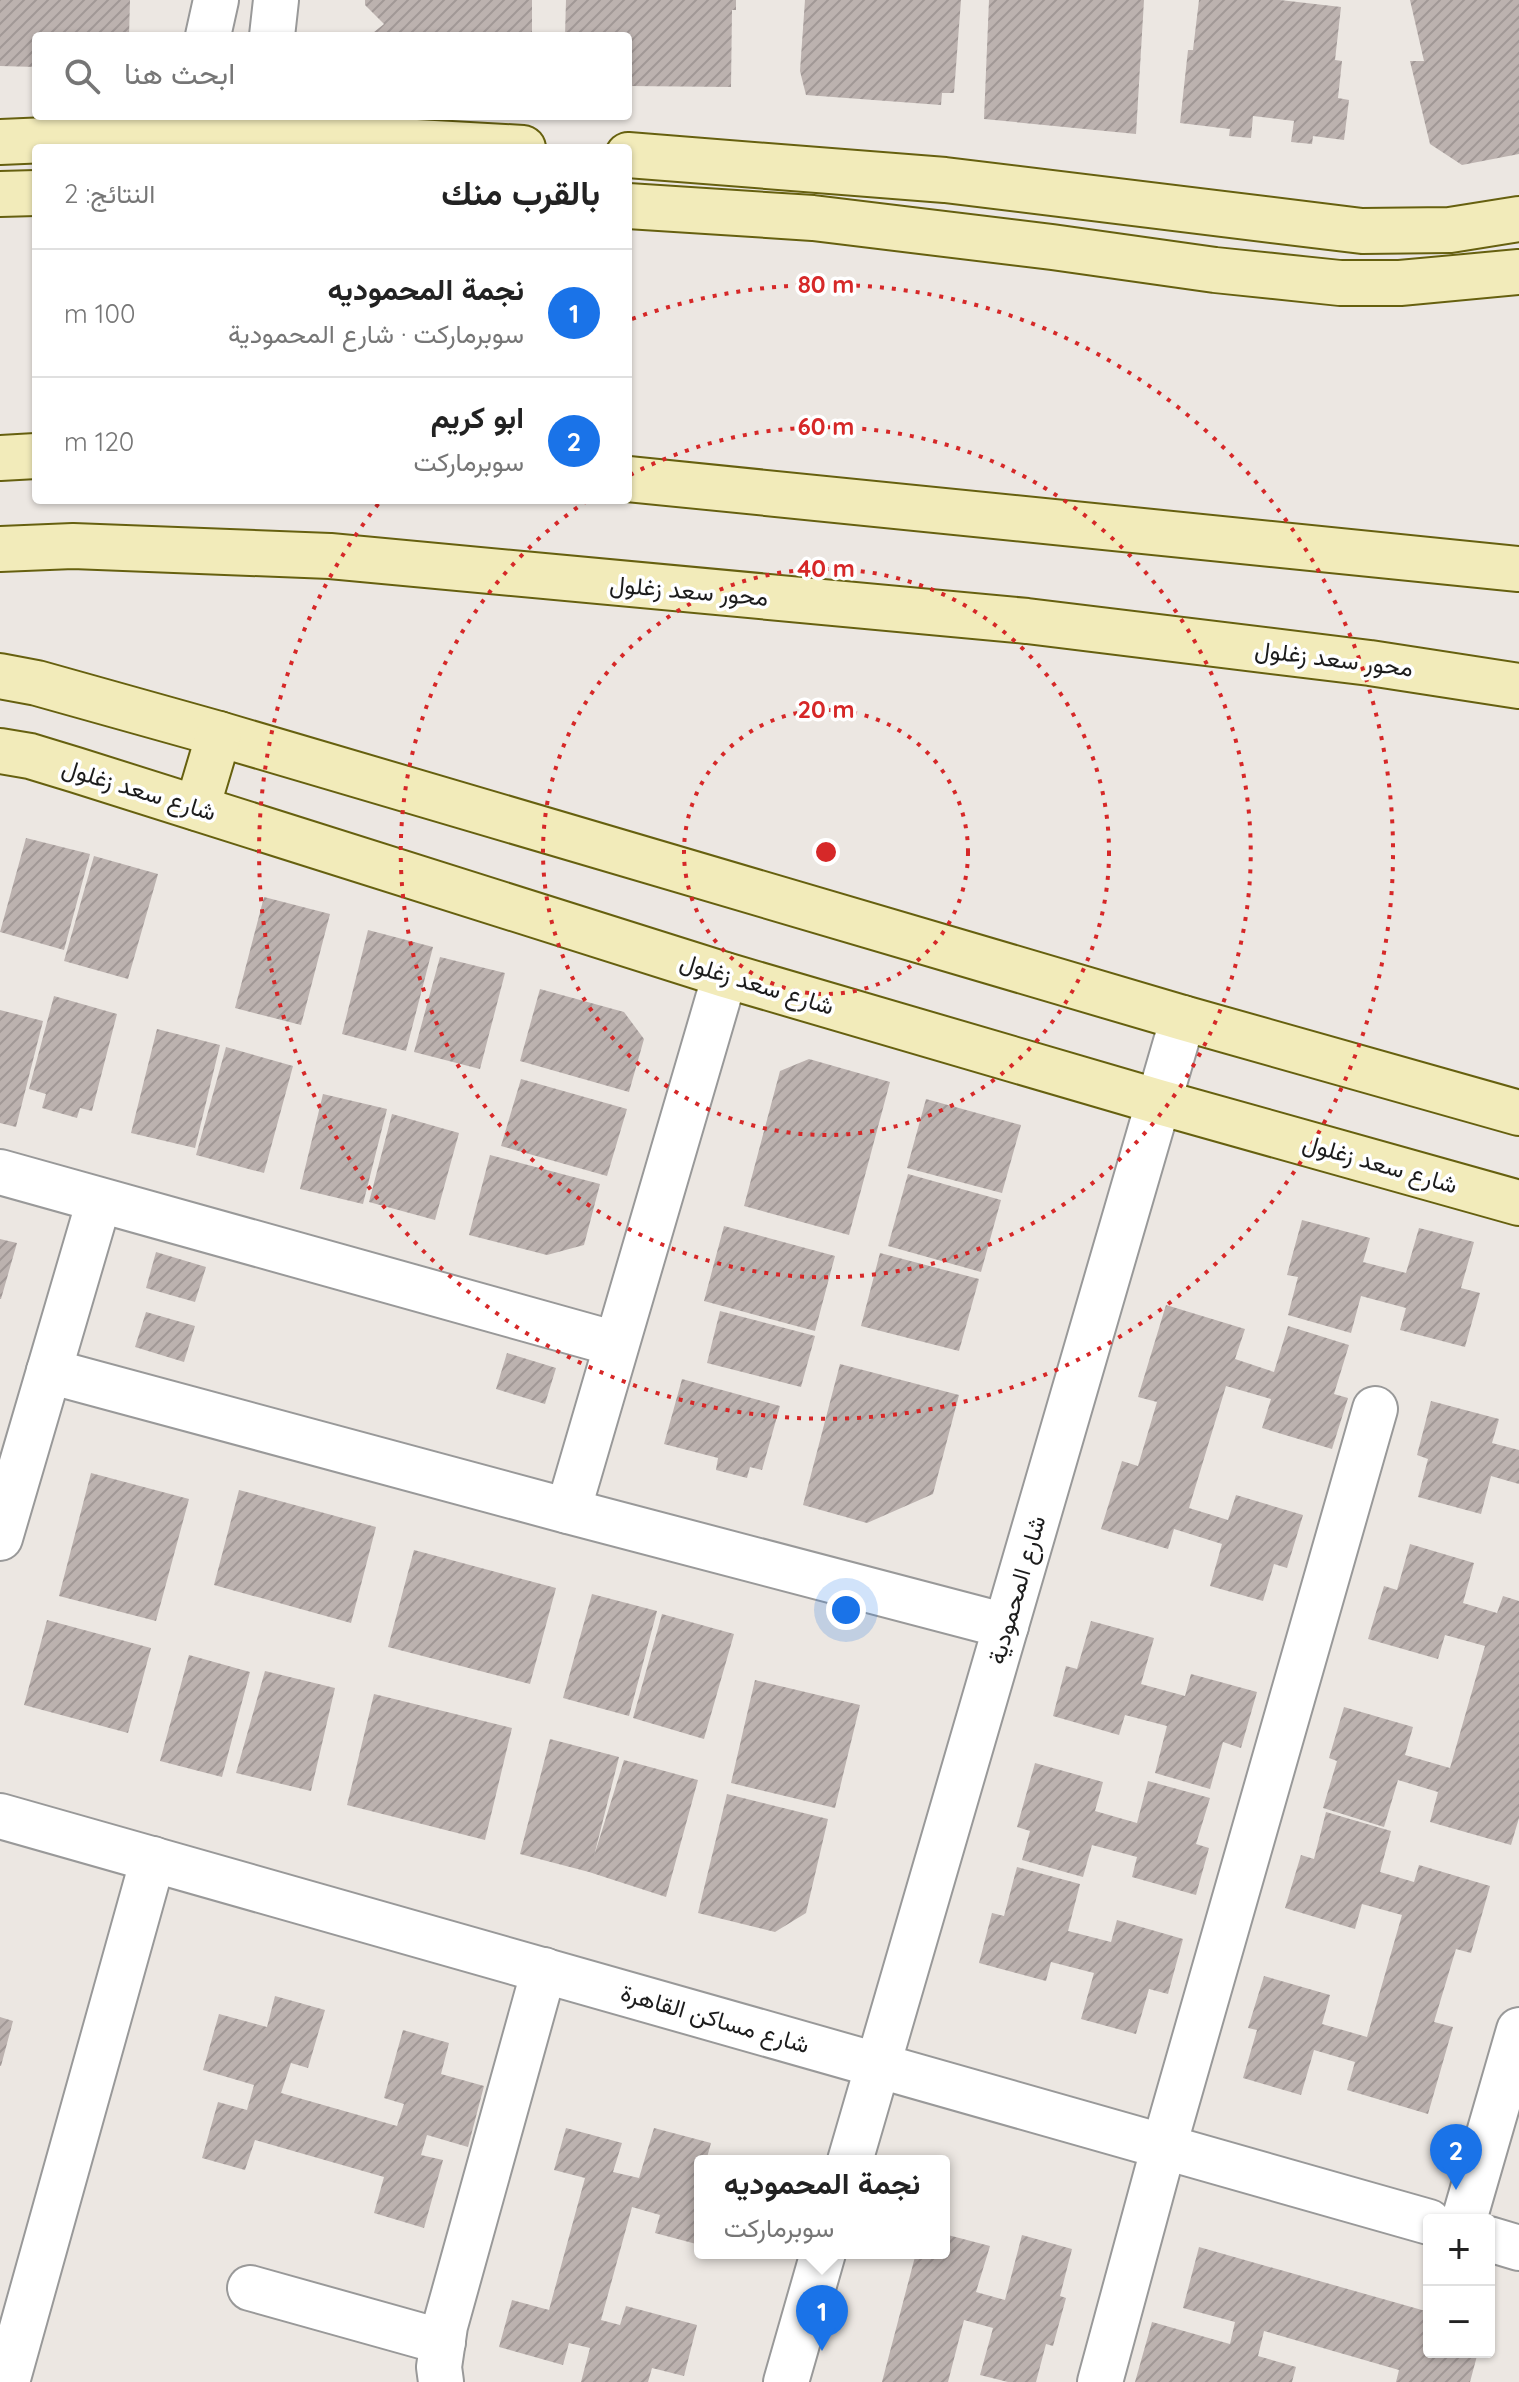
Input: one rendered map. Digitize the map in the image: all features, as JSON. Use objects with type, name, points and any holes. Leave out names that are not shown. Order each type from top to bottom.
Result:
[{"type":"street","points":[[209,32],[216,0]]},
{"type":"street","points":[[272,32],[276,0]]},
{"type":"street","points":[[0,142],[188,133],[275,133],[457,144]]},
{"type":"street","points":[[632,155],[945,180],[1362,231],[1450,230],[1519,219]]},
{"type":"street","points":[[0,194],[32,193]]},
{"type":"street","points":[[632,206],[813,218],[1228,272],[1340,283],[1400,283],[1519,272]]},
{"type":"street","points":[[0,458],[32,456]]},
{"type":"street","points":[[632,479],[1519,569]]},
{"type":"street","name":"محور سعد زغلول","points":[[0,549],[73,546],[330,556],[1027,621],[1370,663],[1519,686]]},
{"type":"street","points":[[0,676],[37,683],[219,734],[1183,1018],[1519,1113]]},
{"type":"street","points":[[197,808],[219,734]]},
{"type":"street","name":"شارع سعد زغلول","points":[[0,751],[30,756],[725,975],[1519,1203]]},
{"type":"street","points":[[568,1511],[725,975]]},
{"type":"street","name":"شارع المحمودية","points":[[852,2155],[1183,1018]]},
{"type":"street","points":[[0,1172],[616,1344]]},
{"type":"street","points":[[0,1538],[99,1201]]},
{"type":"street","points":[[49,1371],[1006,1626]]},
{"type":"street","points":[[1100,2382],[1164,2146],[1375,1409]]},
{"type":"street","name":"شارع مساكن القاهرة","points":[[0,1816],[1423,2220]]},
{"type":"street","points":[[7,2382],[153,1859]]},
{"type":"street","points":[[250,2288],[442,2362],[445,2326],[544,1970]]},
{"type":"street","points":[[1466,2214],[1519,2030]]},
{"type":"street","points":[[1495,2241],[1519,2248]]},
{"type":"street","points":[[786,2382],[821,2259]]},
{"type":"building","points":[[0,0],[130,0],[129,32],[32,32],[32,67],[0,66]]},
{"type":"building","points":[[365,0],[532,0],[532,32],[374,32],[384,24],[365,5]]},
{"type":"building","points":[[566,0],[736,0],[736,10],[732,10],[731,87],[632,86],[632,32],[565,32]]},
{"type":"building","points":[[805,0],[961,0],[954,93],[942,93],[941,105],[806,95],[800,71]]},
{"type":"building","points":[[989,0],[1144,0],[1136,134],[984,119]]},
{"type":"building","points":[[1199,0],[1280,0],[1341,7],[1335,60],[1342,61],[1338,98],[1349,100],[1344,140],[1313,136],[1312,144],[1291,142],[1294,121],[1253,116],[1251,138],[1229,136],[1230,129],[1180,123],[1188,50],[1193,50]]},
{"type":"building","points":[[1410,0],[1519,0],[1519,154],[1462,165],[1430,144],[1410,61],[1424,61]]},
{"type":"building","points":[[26,838],[90,854],[64,950],[0,932]]},
{"type":"building","points":[[94,856],[158,874],[128,979],[64,961]]},
{"type":"building","points":[[264,897],[330,914],[301,1025],[235,1008]]},
{"type":"building","points":[[368,930],[433,947],[406,1051],[342,1034]]},
{"type":"building","points":[[440,957],[505,973],[480,1069],[414,1052]]},
{"type":"building","points":[[540,989],[624,1012],[644,1039],[629,1092],[520,1061]]},
{"type":"building","points":[[54,996],[117,1014],[92,1111],[80,1108],[77,1118],[42,1108],[46,1094],[29,1089]]},
{"type":"building","points":[[0,1010],[43,1021],[16,1127],[0,1123]]},
{"type":"building","points":[[157,1029],[220,1045],[195,1148],[131,1133]]},
{"type":"building","points":[[226,1047],[293,1066],[264,1173],[196,1155]]},
{"type":"building","points":[[809,1059],[890,1082],[849,1235],[744,1206],[780,1071]]},
{"type":"building","points":[[521,1079],[627,1109],[607,1176],[501,1146]]},
{"type":"building","points":[[323,1094],[387,1109],[363,1204],[300,1189]]},
{"type":"building","points":[[926,1099],[1021,1125],[1002,1193],[907,1168]]},
{"type":"building","points":[[392,1114],[459,1133],[435,1220],[369,1202]]},
{"type":"building","points":[[490,1155],[600,1184],[584,1245],[547,1255],[469,1235]]},
{"type":"building","points":[[908,1174],[1001,1200],[981,1272],[888,1246]]},
{"type":"building","points":[[1302,1220],[1370,1238],[1363,1262],[1406,1273],[1419,1228],[1474,1242],[1461,1288],[1480,1293],[1465,1347],[1400,1330],[1406,1308],[1361,1296],[1351,1333],[1288,1315],[1298,1277],[1287,1275]]},
{"type":"building","points":[[724,1226],[835,1256],[815,1331],[704,1301]]},
{"type":"building","points":[[0,1239],[17,1243],[1,1299],[0,1299]]},
{"type":"building","points":[[156,1252],[206,1267],[195,1302],[146,1288]]},
{"type":"building","points":[[880,1253],[979,1279],[959,1351],[861,1326]]},
{"type":"building","points":[[1166,1305],[1245,1329],[1235,1359],[1274,1372],[1288,1326],[1349,1345],[1334,1394],[1348,1398],[1332,1449],[1262,1428],[1271,1399],[1226,1386],[1189,1508],[1228,1520],[1236,1495],[1303,1515],[1287,1568],[1274,1564],[1263,1601],[1210,1586],[1222,1544],[1174,1529],[1168,1549],[1101,1529],[1122,1461],[1138,1466],[1157,1402],[1138,1397]]},
{"type":"building","points":[[720,1311],[815,1336],[801,1387],[707,1363]]},
{"type":"building","points":[[146,1312],[195,1326],[184,1362],[135,1347]]},
{"type":"building","points":[[507,1353],[556,1368],[545,1404],[496,1389]]},
{"type":"building","points":[[840,1364],[959,1395],[933,1494],[867,1523],[803,1505]]},
{"type":"building","points":[[682,1379],[780,1406],[762,1470],[750,1467],[747,1478],[716,1470],[718,1458],[664,1444]]},
{"type":"building","points":[[1431,1401],[1499,1419],[1492,1443],[1519,1450],[1519,1484],[1491,1476],[1481,1514],[1418,1497],[1428,1459],[1417,1455]]},
{"type":"building","points":[[91,1473],[189,1499],[156,1621],[59,1596]]},
{"type":"building","points":[[239,1490],[376,1527],[351,1623],[214,1585]]},
{"type":"building","points":[[1410,1544],[1474,1563],[1463,1603],[1497,1613],[1503,1596],[1519,1601],[1519,1818],[1511,1845],[1430,1822],[1438,1792],[1398,1780],[1384,1827],[1323,1808],[1337,1761],[1329,1758],[1344,1707],[1413,1727],[1405,1755],[1450,1768],[1485,1646],[1445,1635],[1438,1659],[1368,1639],[1384,1586],[1397,1590]]},
{"type":"building","points":[[414,1550],[556,1588],[530,1684],[388,1647]]},
{"type":"building","points":[[592,1594],[657,1611],[629,1716],[563,1698]]},
{"type":"building","points":[[662,1614],[734,1634],[704,1739],[633,1718]]},
{"type":"building","points":[[47,1620],[151,1648],[128,1733],[24,1705]]},
{"type":"building","points":[[1091,1621],[1154,1638],[1141,1684],[1185,1696],[1191,1674],[1257,1692],[1241,1748],[1223,1742],[1210,1789],[1155,1773],[1167,1726],[1125,1715],[1119,1735],[1053,1716],[1066,1666],[1077,1669]]},
{"type":"building","points":[[189,1655],[250,1672],[222,1777],[160,1761]]},
{"type":"building","points":[[265,1671],[335,1688],[311,1791],[236,1773]]},
{"type":"building","points":[[755,1680],[860,1705],[835,1808],[731,1783]]},
{"type":"building","points":[[374,1694],[512,1728],[485,1840],[347,1805]]},
{"type":"building","points":[[550,1739],[619,1757],[594,1856],[624,1760],[698,1780],[666,1897],[520,1854]]},
{"type":"building","points":[[1035,1763],[1103,1782],[1095,1811],[1137,1823],[1148,1781],[1210,1798],[1196,1844],[1209,1848],[1196,1895],[1132,1877],[1137,1857],[1092,1845],[1083,1877],[1022,1860],[1030,1831],[1017,1827]]},
{"type":"building","points":[[727,1794],[828,1819],[806,1913],[775,1932],[698,1913]]},
{"type":"building","points":[[1326,1812],[1391,1831],[1380,1872],[1414,1882],[1419,1865],[1490,1886],[1471,1953],[1456,1949],[1434,2022],[1453,2027],[1428,2114],[1347,2090],[1355,2062],[1314,2050],[1301,2095],[1243,2078],[1257,2030],[1248,2028],[1264,1976],[1330,1995],[1322,2024],[1367,2037],[1402,1915],[1362,1904],[1355,1929],[1285,1908],[1301,1855],[1314,1859]]},
{"type":"building","points":[[1017,1867],[1080,1884],[1068,1931],[1111,1942],[1117,1920],[1183,1939],[1168,1994],[1149,1989],[1136,2034],[1081,2019],[1094,1973],[1051,1962],[1046,1981],[979,1963],[992,1913],[1004,1916]]},
{"type":"building","points":[[275,1996],[325,2010],[308,2068],[291,2063],[281,2093],[397,2126],[404,2104],[384,2098],[403,2030],[449,2043],[441,2074],[484,2086],[468,2147],[427,2135],[421,2155],[443,2160],[424,2228],[374,2213],[384,2177],[255,2140],[245,2170],[202,2158],[218,2102],[247,2110],[254,2085],[203,2070],[219,2014],[267,2027]]},
{"type":"building","points":[[0,2017],[13,2021],[1,2066],[0,2066]]},
{"type":"building","points":[[566,2128],[622,2143],[613,2172],[639,2178],[654,2128],[711,2143],[708,2155],[694,2155],[694,2243],[655,2233],[660,2215],[632,2207],[601,2320],[620,2325],[626,2306],[697,2325],[684,2376],[652,2368],[648,2382],[581,2382],[590,2348],[569,2343],[563,2365],[499,2347],[512,2300],[549,2310],[585,2178],[554,2170]]},
{"type":"building","points":[[1022,2235],[1072,2249],[1060,2296],[1066,2298],[1053,2346],[1046,2344],[1036,2382],[1008,2382],[980,2375],[993,2328],[964,2320],[948,2382],[882,2382],[914,2259],[950,2259],[950,2236],[990,2246],[976,2292],[1005,2300]]},
{"type":"building","points":[[1199,2247],[1423,2310],[1423,2358],[1476,2358],[1470,2382],[1396,2382],[1399,2370],[1264,2331],[1258,2356],[1296,2367],[1292,2382],[1135,2382],[1152,2322],[1230,2344],[1235,2322],[1183,2308]]},
{"type":"place","name":"ابو كريم","points":[[1456,2190]]},
{"type":"place","name":"نجمة المحموديه","points":[[822,2351]]}]
